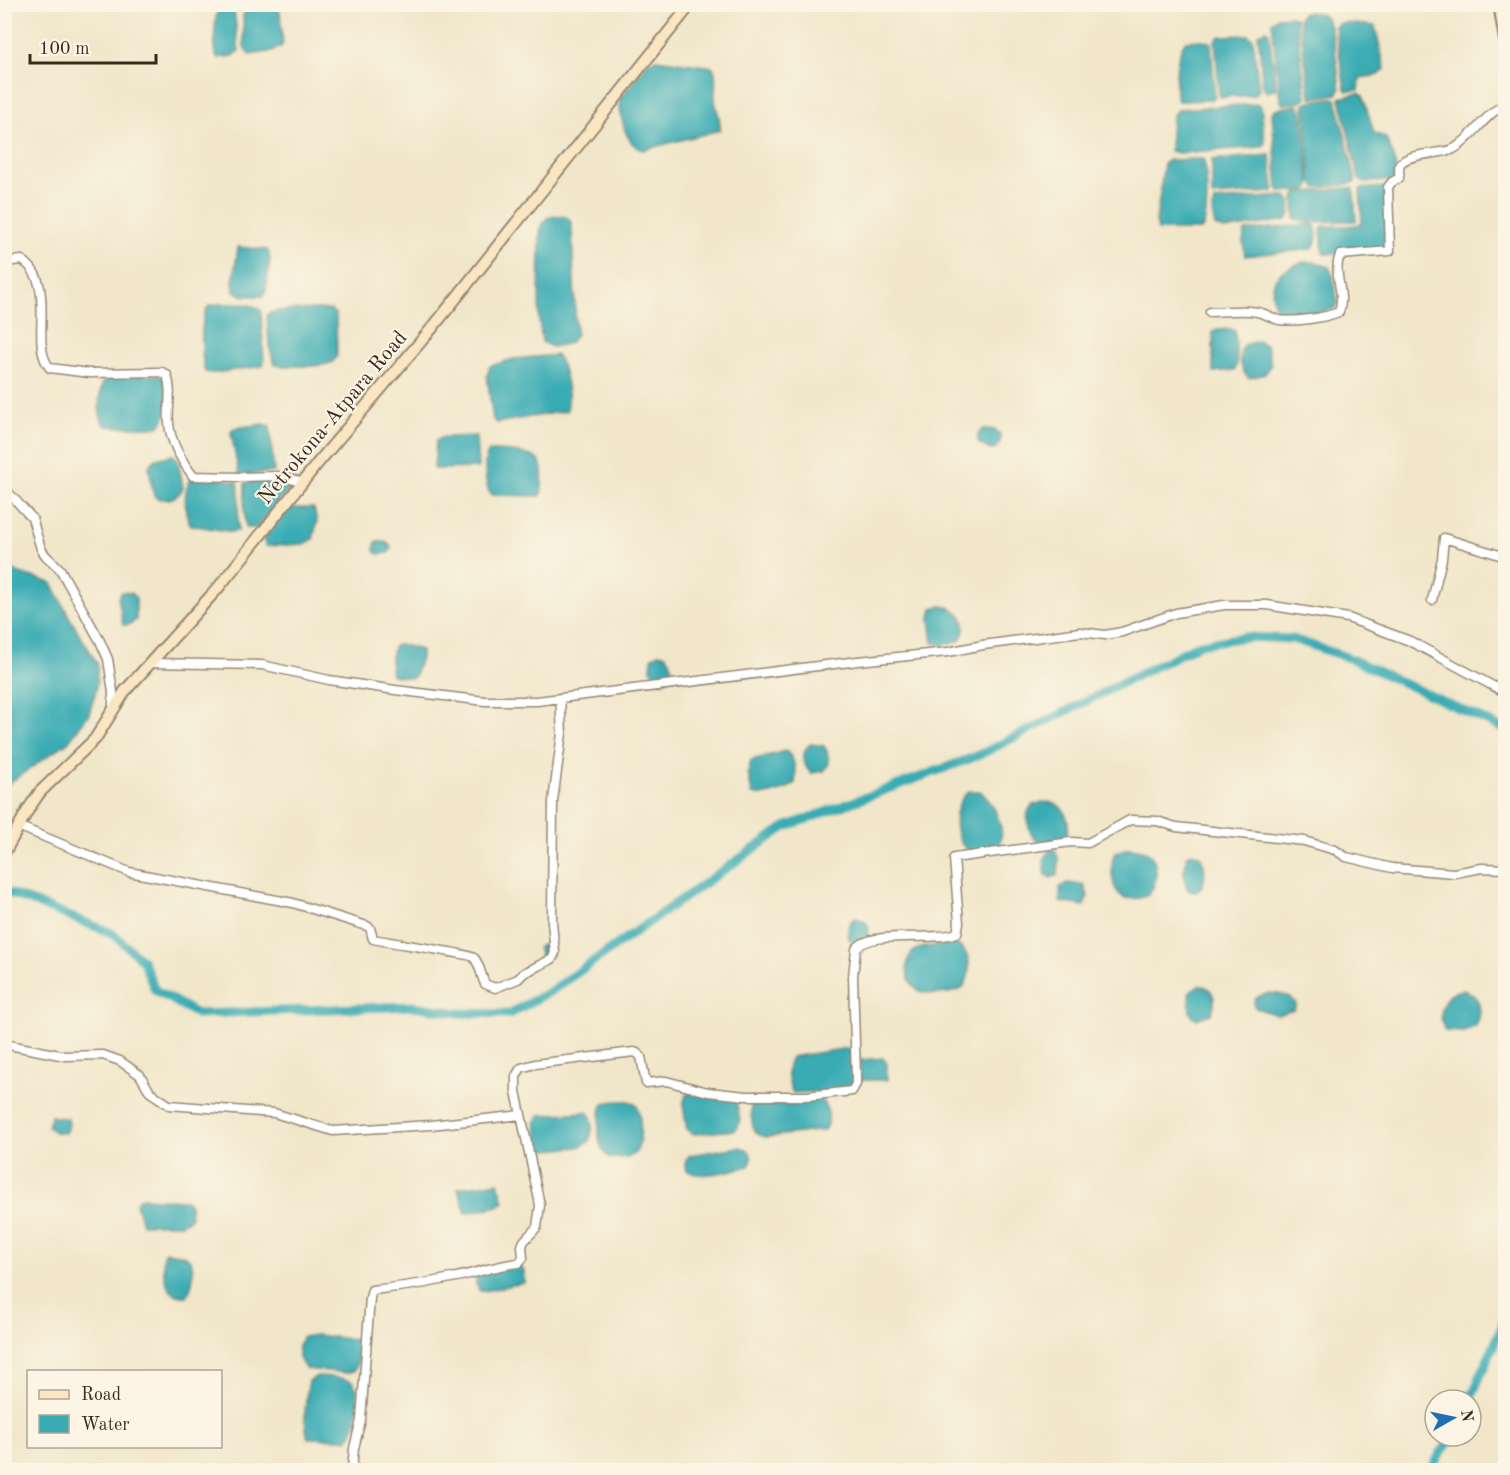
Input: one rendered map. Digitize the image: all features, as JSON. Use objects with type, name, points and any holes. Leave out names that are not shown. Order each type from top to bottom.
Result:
[{"type":"street","name":"Netrokona-Atpara Road","points":[[4,852],[40,792],[95,739],[125,691],[218,588],[432,327],[691,4]]},
{"type":"street","points":[[1499,4],[1506,46]]},
{"type":"street","points":[[1209,312],[1259,312],[1277,320],[1289,321],[1330,316],[1339,312],[1342,301],[1337,262],[1340,255],[1390,251],[1388,187],[1399,178],[1399,165],[1418,156],[1451,150],[1488,116],[1506,104]]},
{"type":"street","points":[[4,262],[22,260],[32,269],[41,296],[41,334],[45,360],[50,368],[89,373],[162,372],[166,375],[170,406],[168,423],[175,446],[193,476],[279,476],[303,482]]},
{"type":"street","points":[[4,488],[32,518],[41,549],[60,569],[100,641],[108,659],[113,709]]},
{"type":"street","points":[[1432,600],[1442,559],[1444,538],[1506,557]]},
{"type":"street","points":[[150,663],[262,665],[329,680],[485,701],[537,701],[823,665],[948,652],[1080,632],[1104,635],[1122,632],[1176,614],[1224,605],[1267,605],[1348,618],[1410,641],[1506,693]]},
{"type":"street","points":[[18,826],[129,872],[293,903],[367,926],[370,928],[373,939],[471,955],[476,960],[485,984],[495,988],[518,979],[533,968],[552,959],[555,953],[552,922],[553,801],[562,733],[560,698]]},
{"type":"street","points":[[352,1470],[354,1448],[361,1420],[372,1290],[452,1278],[501,1265],[519,1263],[523,1258],[522,1246],[537,1227],[540,1205],[521,1114],[516,1076],[521,1068],[535,1064],[634,1052],[640,1057],[645,1083],[666,1081],[708,1092],[746,1096],[807,1096],[852,1091],[856,1084],[853,976],[856,949],[866,941],[957,933],[959,929],[953,861],[956,858],[1071,842],[1088,843],[1130,819],[1156,821],[1176,827],[1304,841],[1335,850],[1346,857],[1392,868],[1454,873],[1482,868],[1506,869]]},
{"type":"street","points":[[4,1044],[65,1056],[104,1055],[120,1061],[140,1075],[150,1092],[169,1105],[274,1113],[333,1131],[430,1125],[521,1114]]},
{"type":"water","points":[[226,5],[234,9],[239,51],[233,56],[217,58],[216,17],[220,7]]},
{"type":"water","points":[[275,5],[280,12],[283,43],[281,47],[269,52],[250,55],[244,47],[243,15],[248,9]]},
{"type":"water","points":[[1310,12],[1324,16],[1330,29],[1340,90],[1337,94],[1313,98],[1310,96],[1299,18],[1302,14]]},
{"type":"water","points":[[1278,17],[1296,18],[1306,97],[1301,102],[1283,104],[1280,100],[1272,22]]},
{"type":"water","points":[[1345,23],[1375,26],[1385,69],[1379,75],[1360,78],[1359,90],[1347,91],[1345,89],[1335,27]]},
{"type":"water","points":[[1265,30],[1269,32],[1276,89],[1267,92],[1263,88],[1258,34]]},
{"type":"water","points":[[1248,35],[1253,39],[1259,90],[1255,95],[1221,97],[1215,40],[1220,36]]},
{"type":"water","points":[[1186,41],[1211,42],[1215,96],[1211,100],[1178,101],[1176,70],[1180,53]]},
{"type":"water","points":[[656,59],[713,67],[720,130],[643,150],[632,142],[625,129],[619,100],[649,61]]},
{"type":"water","points":[[1359,93],[1363,96],[1374,133],[1386,138],[1394,157],[1397,176],[1394,180],[1364,183],[1359,179],[1340,98]]},
{"type":"water","points":[[1336,99],[1355,182],[1317,188],[1311,182],[1304,105],[1306,102]]},
{"type":"water","points":[[1258,104],[1261,106],[1265,144],[1260,147],[1178,153],[1170,151],[1172,116],[1178,109]]},
{"type":"water","points":[[1297,105],[1302,110],[1310,187],[1308,190],[1281,192],[1278,190],[1272,113],[1275,109]]},
{"type":"water","points":[[1270,155],[1274,188],[1272,192],[1212,196],[1212,160]]},
{"type":"water","points":[[1203,159],[1207,196],[1204,225],[1201,230],[1158,230],[1156,222],[1164,163],[1169,160]]},
{"type":"water","points":[[1383,187],[1385,189],[1387,248],[1323,253],[1321,229],[1323,226],[1362,224],[1360,189]]},
{"type":"water","points":[[1353,188],[1356,221],[1306,222],[1295,219],[1296,193]]},
{"type":"water","points":[[1285,196],[1289,198],[1290,204],[1287,220],[1224,230],[1215,226],[1212,211],[1214,201]]},
{"type":"water","points":[[557,216],[567,218],[572,226],[576,334],[570,343],[552,347],[542,342],[539,319],[540,233],[547,218]]},
{"type":"water","points":[[1315,225],[1317,234],[1312,249],[1245,256],[1243,241],[1245,231]]},
{"type":"water","points":[[238,247],[268,250],[270,258],[266,292],[263,296],[244,296],[234,291],[233,282]]},
{"type":"water","points":[[1303,262],[1315,262],[1329,267],[1338,303],[1334,309],[1297,317],[1283,316],[1274,302],[1272,292],[1275,279],[1284,271]]},
{"type":"water","points":[[247,305],[261,310],[263,366],[214,373],[205,372],[202,328],[209,306]]},
{"type":"water","points":[[331,310],[336,315],[337,356],[335,360],[331,363],[311,366],[275,365],[269,346],[267,314],[277,311]]},
{"type":"water","points":[[1217,330],[1235,331],[1237,364],[1235,370],[1213,372],[1213,332]]},
{"type":"water","points":[[1258,341],[1267,346],[1271,364],[1265,374],[1249,378],[1242,367],[1241,349],[1243,345]]},
{"type":"water","points":[[556,355],[567,383],[568,406],[566,411],[496,423],[493,420],[487,376],[490,366],[513,359]]},
{"type":"water","points":[[153,375],[164,377],[167,404],[162,423],[148,427],[104,425],[99,402],[105,379]]},
{"type":"water","points":[[264,424],[270,426],[274,472],[239,475],[231,432],[234,428]]},
{"type":"water","points":[[984,429],[995,430],[1000,435],[1000,442],[994,449],[991,450],[979,444],[978,435]]},
{"type":"water","points":[[476,436],[478,468],[434,469],[436,440],[444,437]]},
{"type":"water","points":[[489,451],[516,452],[536,458],[542,470],[541,496],[491,495],[485,473]]},
{"type":"water","points":[[173,455],[178,459],[183,488],[178,495],[171,498],[156,498],[152,489],[149,466],[156,459]]},
{"type":"water","points":[[272,478],[293,483],[293,486],[256,528],[246,528],[245,483]]},
{"type":"water","points":[[191,479],[223,479],[237,482],[239,490],[238,531],[191,525],[185,502],[188,483]]},
{"type":"water","points":[[291,508],[314,508],[317,522],[313,539],[305,544],[266,546],[263,540]]},
{"type":"water","points":[[376,542],[385,542],[390,545],[391,549],[388,553],[378,554],[374,550]]},
{"type":"water","points":[[5,562],[17,572],[52,583],[98,665],[96,691],[89,714],[68,742],[5,786]]},
{"type":"water","points":[[122,592],[132,593],[136,599],[136,620],[128,625],[123,625],[118,597]]},
{"type":"water","points":[[939,606],[958,612],[964,622],[963,634],[959,641],[942,645],[933,643],[930,618],[932,608]]},
{"type":"water","points":[[400,644],[421,650],[421,658],[414,677],[392,675],[390,664],[392,653],[394,646]]},
{"type":"water","points":[[659,653],[666,655],[672,667],[669,679],[662,682],[656,680],[651,669],[652,657]]},
{"type":"water","points":[[811,744],[824,746],[827,751],[829,763],[824,771],[811,773],[806,766],[804,754]]},
{"type":"water","points":[[785,751],[795,765],[795,783],[775,793],[752,794],[748,772],[751,760]]},
{"type":"water","points":[[969,791],[980,791],[995,810],[1001,826],[997,849],[971,853],[959,840],[955,822],[956,813],[963,797]]},
{"type":"water","points":[[1041,802],[1054,803],[1063,811],[1068,820],[1068,830],[1064,839],[1042,843],[1032,836],[1028,825],[1029,809]]},
{"type":"water","points":[[1130,848],[1146,852],[1152,857],[1156,868],[1155,881],[1147,896],[1132,899],[1119,894],[1113,883],[1112,869],[1115,852]]},
{"type":"water","points":[[1051,849],[1055,850],[1059,860],[1058,875],[1051,878],[1046,875],[1044,864],[1046,854]]},
{"type":"water","points":[[1193,853],[1200,855],[1205,869],[1203,884],[1196,892],[1188,890],[1184,877],[1187,855]]},
{"type":"water","points":[[1067,883],[1084,885],[1088,896],[1084,906],[1060,902],[1060,887]]},
{"type":"water","points":[[856,918],[867,923],[868,935],[854,941],[849,940],[848,928],[852,920]]},
{"type":"water","points":[[551,942],[551,955],[541,957],[538,947]]},
{"type":"water","points":[[956,944],[966,953],[969,965],[968,977],[962,989],[935,994],[919,990],[913,985],[907,968],[912,952],[928,946]]},
{"type":"water","points":[[1199,985],[1211,992],[1214,1005],[1211,1014],[1197,1019],[1190,1012],[1189,992]]},
{"type":"water","points":[[1463,990],[1474,995],[1479,1004],[1480,1010],[1476,1026],[1464,1032],[1445,1031],[1441,1017],[1443,1005],[1450,995]]},
{"type":"water","points":[[1269,993],[1291,998],[1296,1004],[1294,1010],[1277,1015],[1256,1008],[1255,998]]},
{"type":"water","points":[[848,1048],[853,1052],[852,1090],[793,1093],[788,1075],[791,1057]]},
{"type":"water","points":[[883,1058],[887,1064],[887,1079],[860,1080],[860,1060]]},
{"type":"water","points":[[693,1092],[733,1097],[736,1100],[740,1120],[736,1130],[694,1134],[687,1130],[683,1105],[686,1095]]},
{"type":"water","points":[[818,1098],[825,1105],[829,1117],[824,1130],[767,1137],[761,1136],[754,1130],[751,1104],[786,1099]]},
{"type":"water","points":[[610,1102],[635,1103],[639,1114],[639,1144],[631,1156],[610,1158],[605,1154],[600,1142],[601,1107]]},
{"type":"water","points":[[587,1112],[592,1119],[589,1142],[579,1147],[542,1150],[535,1123],[539,1115]]},
{"type":"water","points":[[51,1116],[68,1119],[69,1125],[65,1133],[55,1132],[48,1127]]},
{"type":"water","points":[[738,1147],[750,1153],[749,1166],[707,1174],[698,1174],[686,1169],[686,1160],[690,1155]]},
{"type":"water","points":[[498,1182],[504,1202],[498,1206],[466,1213],[458,1188]]},
{"type":"water","points":[[139,1198],[186,1200],[190,1205],[191,1218],[181,1224],[142,1224],[136,1203]]},
{"type":"water","points":[[164,1252],[184,1255],[191,1263],[193,1274],[187,1296],[179,1296],[169,1288],[164,1274]]},
{"type":"water","points":[[519,1266],[524,1271],[524,1283],[484,1291],[480,1291],[476,1284],[478,1273]]},
{"type":"water","points":[[316,1335],[360,1342],[359,1359],[355,1370],[348,1373],[306,1369],[299,1358],[299,1345],[303,1337]]},
{"type":"water","points":[[317,1376],[348,1380],[355,1385],[358,1410],[348,1439],[308,1438],[305,1417],[306,1395],[309,1381]]},
{"type":"waterway","points":[[4,891],[112,933],[143,961],[155,990],[197,1014],[413,1006],[459,1013],[509,1014],[551,991],[785,827],[977,756],[1200,644],[1245,637],[1293,639],[1349,658],[1506,730]]},
{"type":"waterway","points":[[1475,1388],[1506,1317]]},
{"type":"waterway","points":[[1431,1470],[1445,1448]]}]
